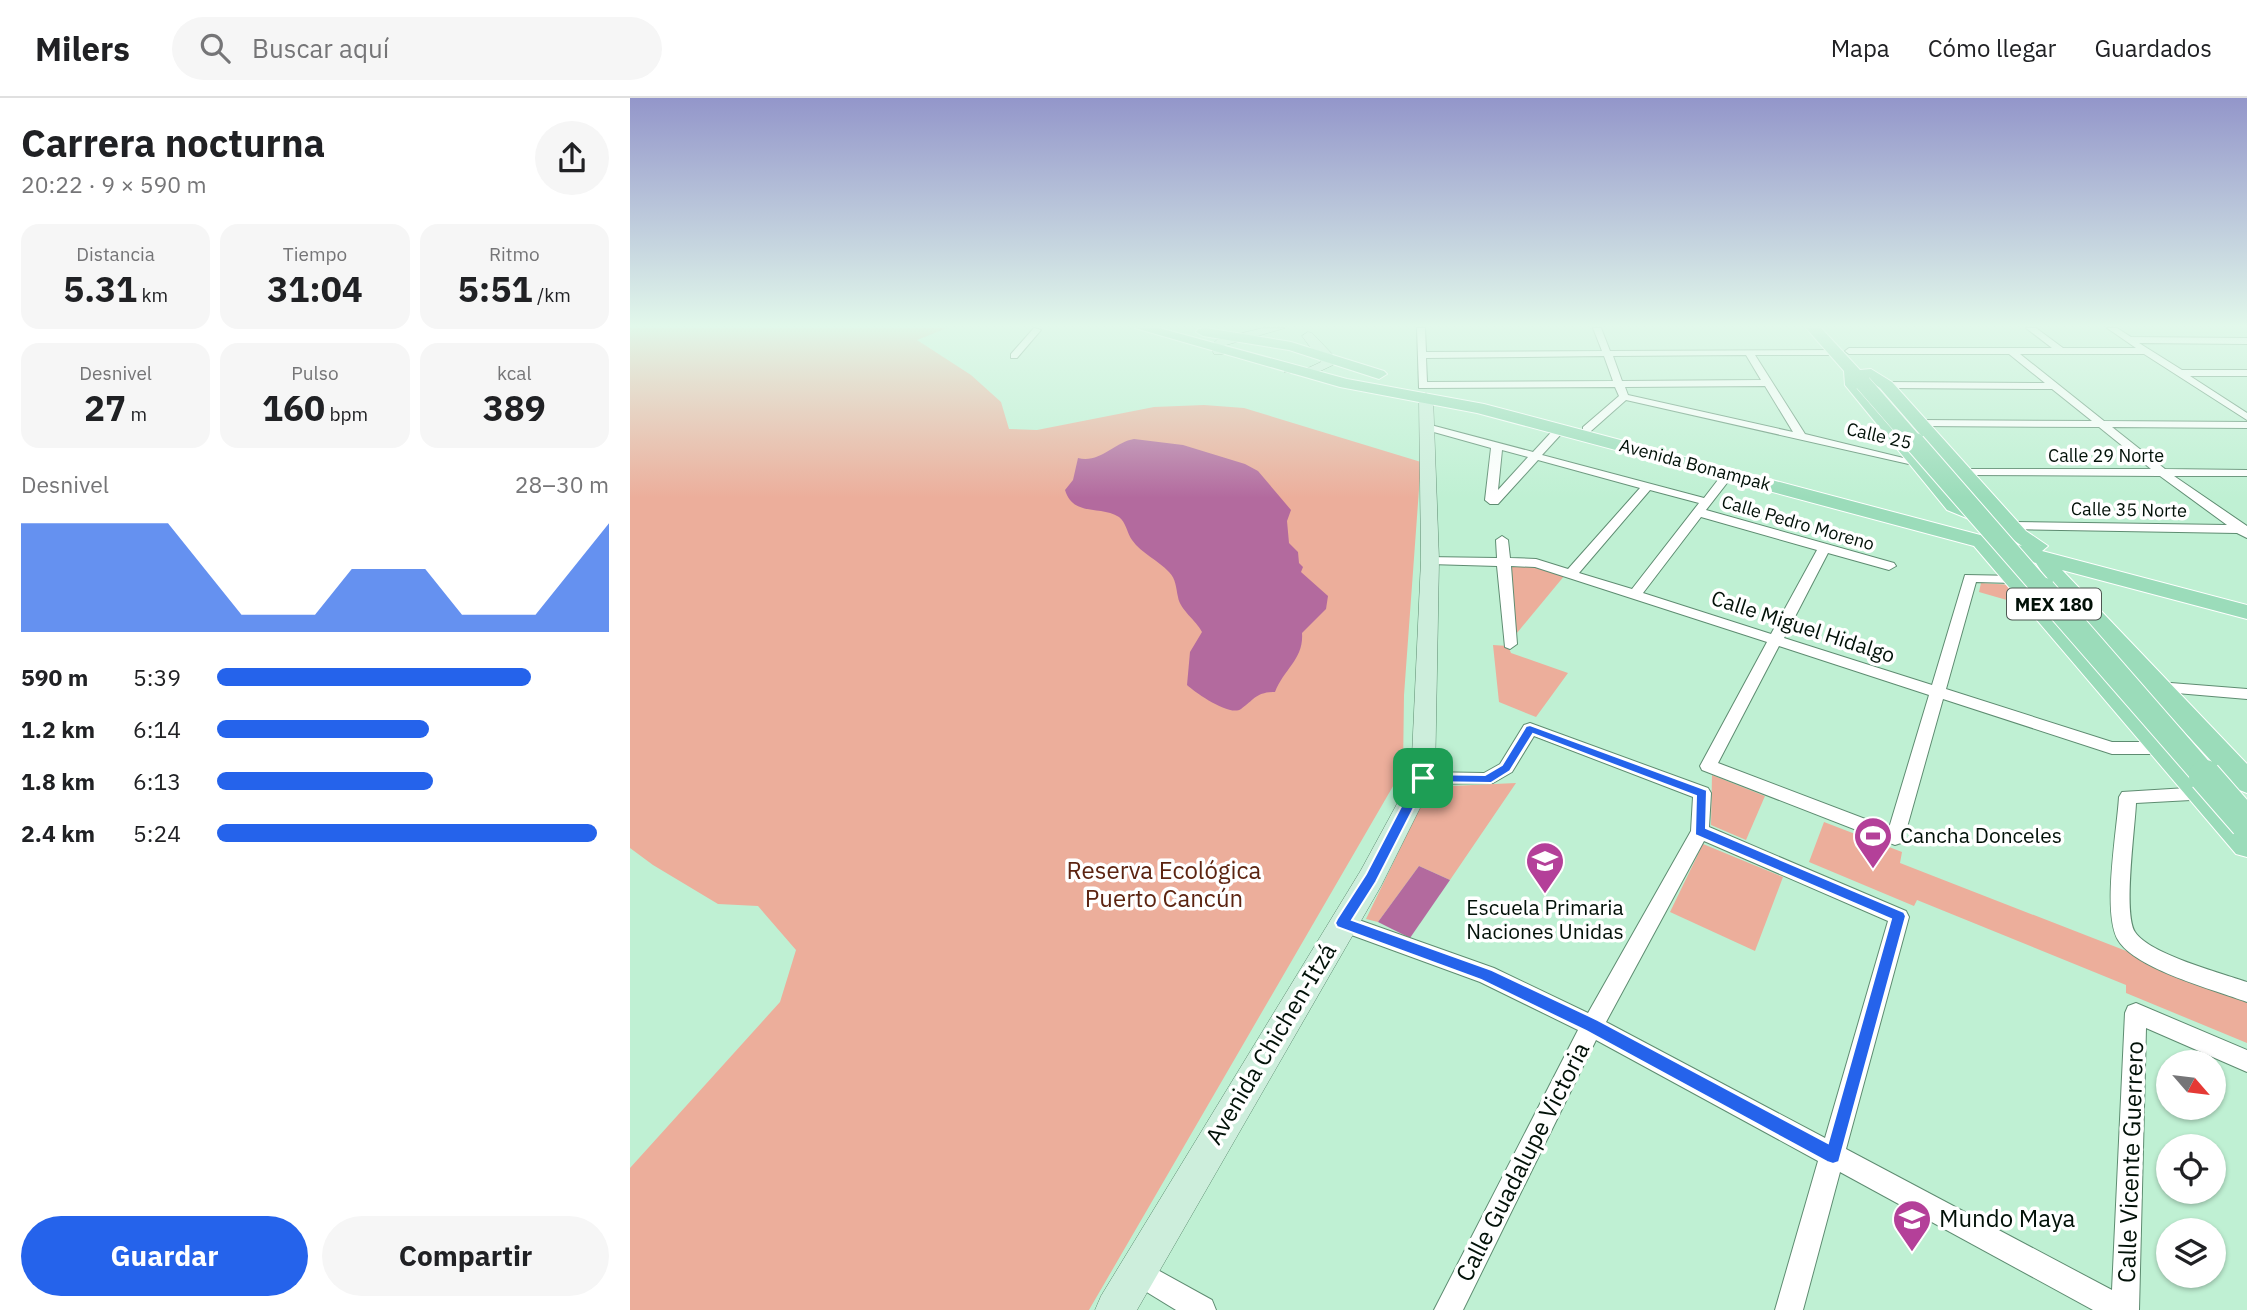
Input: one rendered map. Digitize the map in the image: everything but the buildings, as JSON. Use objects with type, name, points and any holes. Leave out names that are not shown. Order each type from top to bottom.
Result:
[{"type":"main road","name":"Avenida Bonampak","points":[[1351,385],[1373,390],[1423,390],[1587,429],[1929,518],[2247,612]]},
{"type":"main road","name":"Avenida Bonampak","points":[[1407,385],[1560,429],[1980,540],[2247,599]]},
{"type":"main road","points":[[1853,385],[1922,464],[1958,514],[1954,518],[1929,518]]},
{"type":"main road","name":"MEX 180","points":[[1874,385],[2247,823]]},
{"type":"main road","points":[[1875,385],[1919,423],[2019,535],[2043,552],[2051,572],[2060,583],[2247,782]]},
{"type":"main road","points":[[1954,506],[1963,512],[1982,516],[1992,514],[1995,507]]},
{"type":"main road","points":[[1980,540],[2203,794],[2247,823]]},
{"type":"main road","points":[[2015,580],[2032,574],[2060,583]]},
{"type":"street","points":[[1423,385],[1423,390],[1575,385]]},
{"type":"street","points":[[1587,429],[1624,397],[1620,385]]},
{"type":"street","points":[[1770,385],[1801,437]]},
{"type":"street","points":[[2016,385],[2054,386],[2164,474],[2245,531]]},
{"type":"street","points":[[2198,385],[2244,413]]},
{"type":"street","name":"Avenida Chichen-Itzá","points":[[1115,1310],[1371,878],[1423,778],[1430,560],[1427,427],[1423,390]]},
{"type":"street","name":"Calle 25","points":[[1624,397],[1922,464]]},
{"type":"street","points":[[1919,423],[2247,425]]},
{"type":"street","name":"Calle Pedro Moreno","points":[[1427,427],[1648,486],[1824,548],[1889,566]]},
{"type":"street","points":[[1497,445],[1491,500],[1494,501],[1560,429]]},
{"type":"street","name":"Calle 29 Norte","points":[[1964,472],[2247,473]]},
{"type":"street","points":[[1636,593],[1728,474]]},
{"type":"street","points":[[1572,573],[1648,486]]},
{"type":"street","name":"Calle 35 Norte","points":[[2011,526],[2245,531]]},
{"type":"street","points":[[1503,540],[1510,644]]},
{"type":"street","points":[[1824,548],[1708,766],[1895,838],[1970,578],[2015,580]]},
{"type":"street","name":"Calle Miguel Hidalgo","points":[[1430,560],[1536,562],[2112,748],[2160,748]]},
{"type":"street","points":[[2158,687],[2247,694]]},
{"type":"street","points":[[1423,778],[1487,779],[1506,768],[1530,729],[1702,793],[1700,831],[1899,916],[1789,1310]]},
{"type":"street","points":[[2203,794],[2128,797],[2121,915],[2126,937],[2153,957],[2247,992]]},
{"type":"street","name":"Calle Guadalupe Victoria","points":[[1448,1310],[1592,1026],[1700,831]]},
{"type":"street","points":[[1342,923],[1486,975],[1592,1026],[2123,1310]]},
{"type":"street","name":"Calle Vicente Guerrero","points":[[2123,1310],[2136,1013],[2247,1061]]},
{"type":"street","points":[[1136,1272],[1202,1310]]},
{"type":"green space","name":"Reserva Ecológica Puerto Cancún","points":[[630,385],[982,385],[1001,402],[1009,429],[1037,430],[1154,407],[1204,405],[1244,408],[1421,462],[1404,695],[1403,769],[1089,1310],[630,1310],[630,1168],[780,1002],[796,950],[758,906],[718,904],[630,848]]},
{"type":"green space","points":[[1509,566],[1536,567],[1565,575],[1512,639]]},
{"type":"green space","points":[[1981,583],[2013,585],[2031,607],[1979,592]]},
{"type":"green space","points":[[1493,645],[1508,646],[1511,653],[1568,673],[1536,717],[1499,702]]},
{"type":"green space","points":[[1712,775],[1765,796],[1746,840],[1711,825]]},
{"type":"green space","points":[[1516,783],[1450,880],[1419,866],[1378,922],[1366,919],[1430,787]]},
{"type":"green space","points":[[1824,822],[1902,852],[1900,863],[2247,998],[2247,1043],[2126,993],[2126,985],[1917,900],[1914,906],[1809,862]]},
{"type":"green space","points":[[1703,844],[1783,877],[1755,951],[1670,912]]},
{"type":"shaded area","points":[[1134,439],[1183,445],[1245,464],[1258,471],[1291,510],[1287,521],[1289,543],[1298,552],[1299,563],[1303,567],[1301,572],[1328,596],[1326,609],[1302,633],[1297,657],[1275,692],[1259,695],[1236,711],[1221,707],[1187,685],[1190,652],[1202,632],[1179,602],[1171,575],[1136,545],[1119,517],[1074,504],[1065,490],[1073,480],[1078,458],[1093,458]]},
{"type":"shaded area","points":[[1419,866],[1450,880],[1410,938],[1378,922]]},
{"type":"place","name":"Cancha Donceles","points":[[1873,870]]},
{"type":"place","name":"Escuela Primaria Naciones Unidas","points":[[1545,895]]},
{"type":"place","name":"Mundo Maya","points":[[1912,1253]]},
{"type":"route","points":[[1530,729],[1702,793],[1700,831],[1899,916],[1833,1155],[1592,1026],[1486,975],[1342,923],[1371,878],[1423,778],[1487,779],[1506,768],[1530,729]]}]
